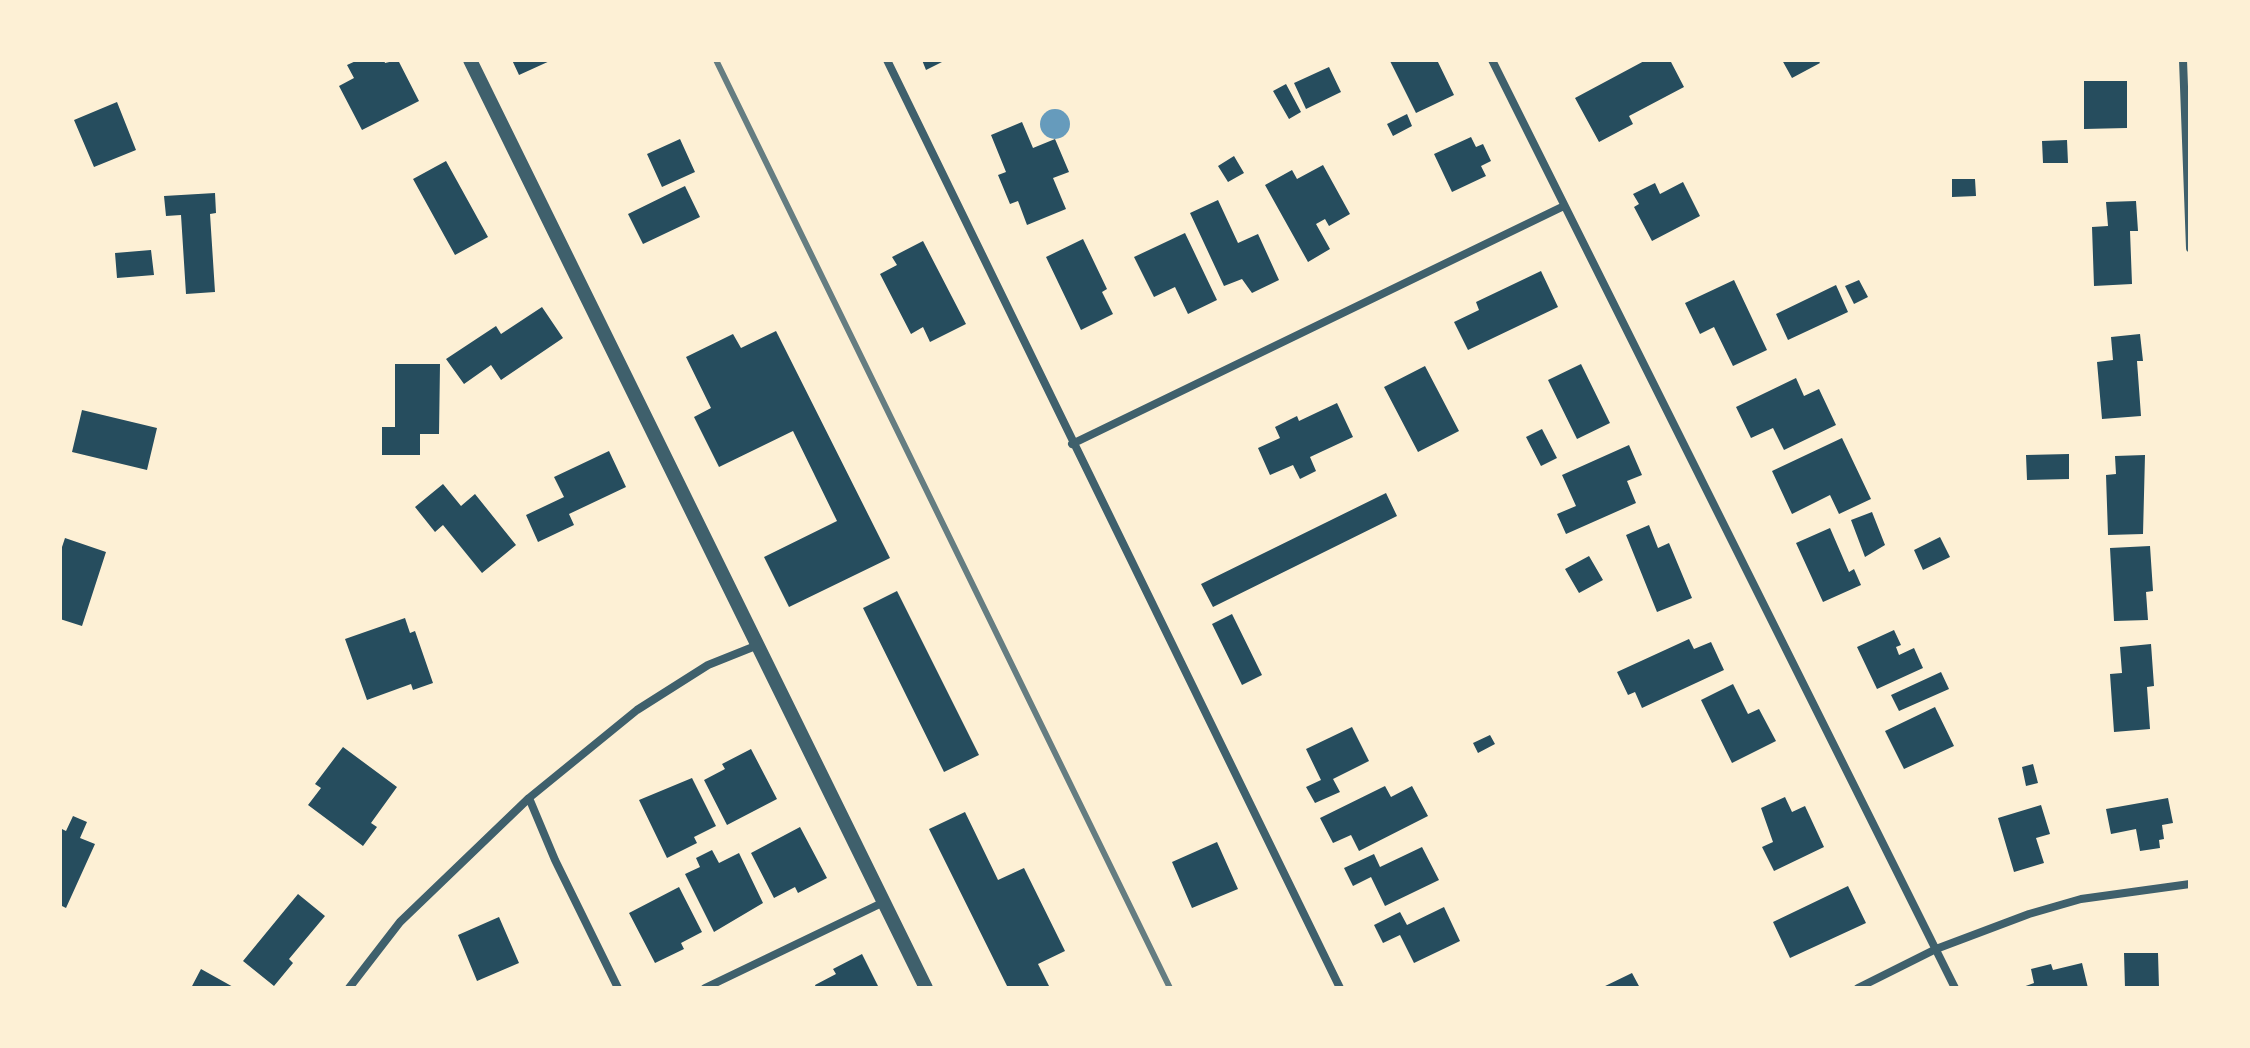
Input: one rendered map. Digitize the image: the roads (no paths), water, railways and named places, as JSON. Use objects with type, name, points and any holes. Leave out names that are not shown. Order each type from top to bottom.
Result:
[{"type":"street","points":[[470,60],[926,988]]},
{"type":"street","points":[[887,60],[1340,988]]},
{"type":"street","points":[[1492,60],[1955,988]]},
{"type":"street","points":[[2183,60],[2190,248]]},
{"type":"street","points":[[1072,444],[1564,206]]},
{"type":"street","points":[[349,988],[400,922],[529,798],[637,710],[708,665],[758,645]]},
{"type":"street","points":[[529,798],[618,988]]},
{"type":"street","points":[[1858,988],[1936,949],[2081,899],[2190,884]]},
{"type":"street","points":[[705,988],[884,902]]},
{"type":"water","points":[[1055,109],[1061,110],[1069,118],[1069,130],[1061,138],[1055,139],[1049,138],[1041,130],[1040,124],[1041,118],[1049,110]]},
{"type":"railway","points":[[716,60],[1170,988]]}]
